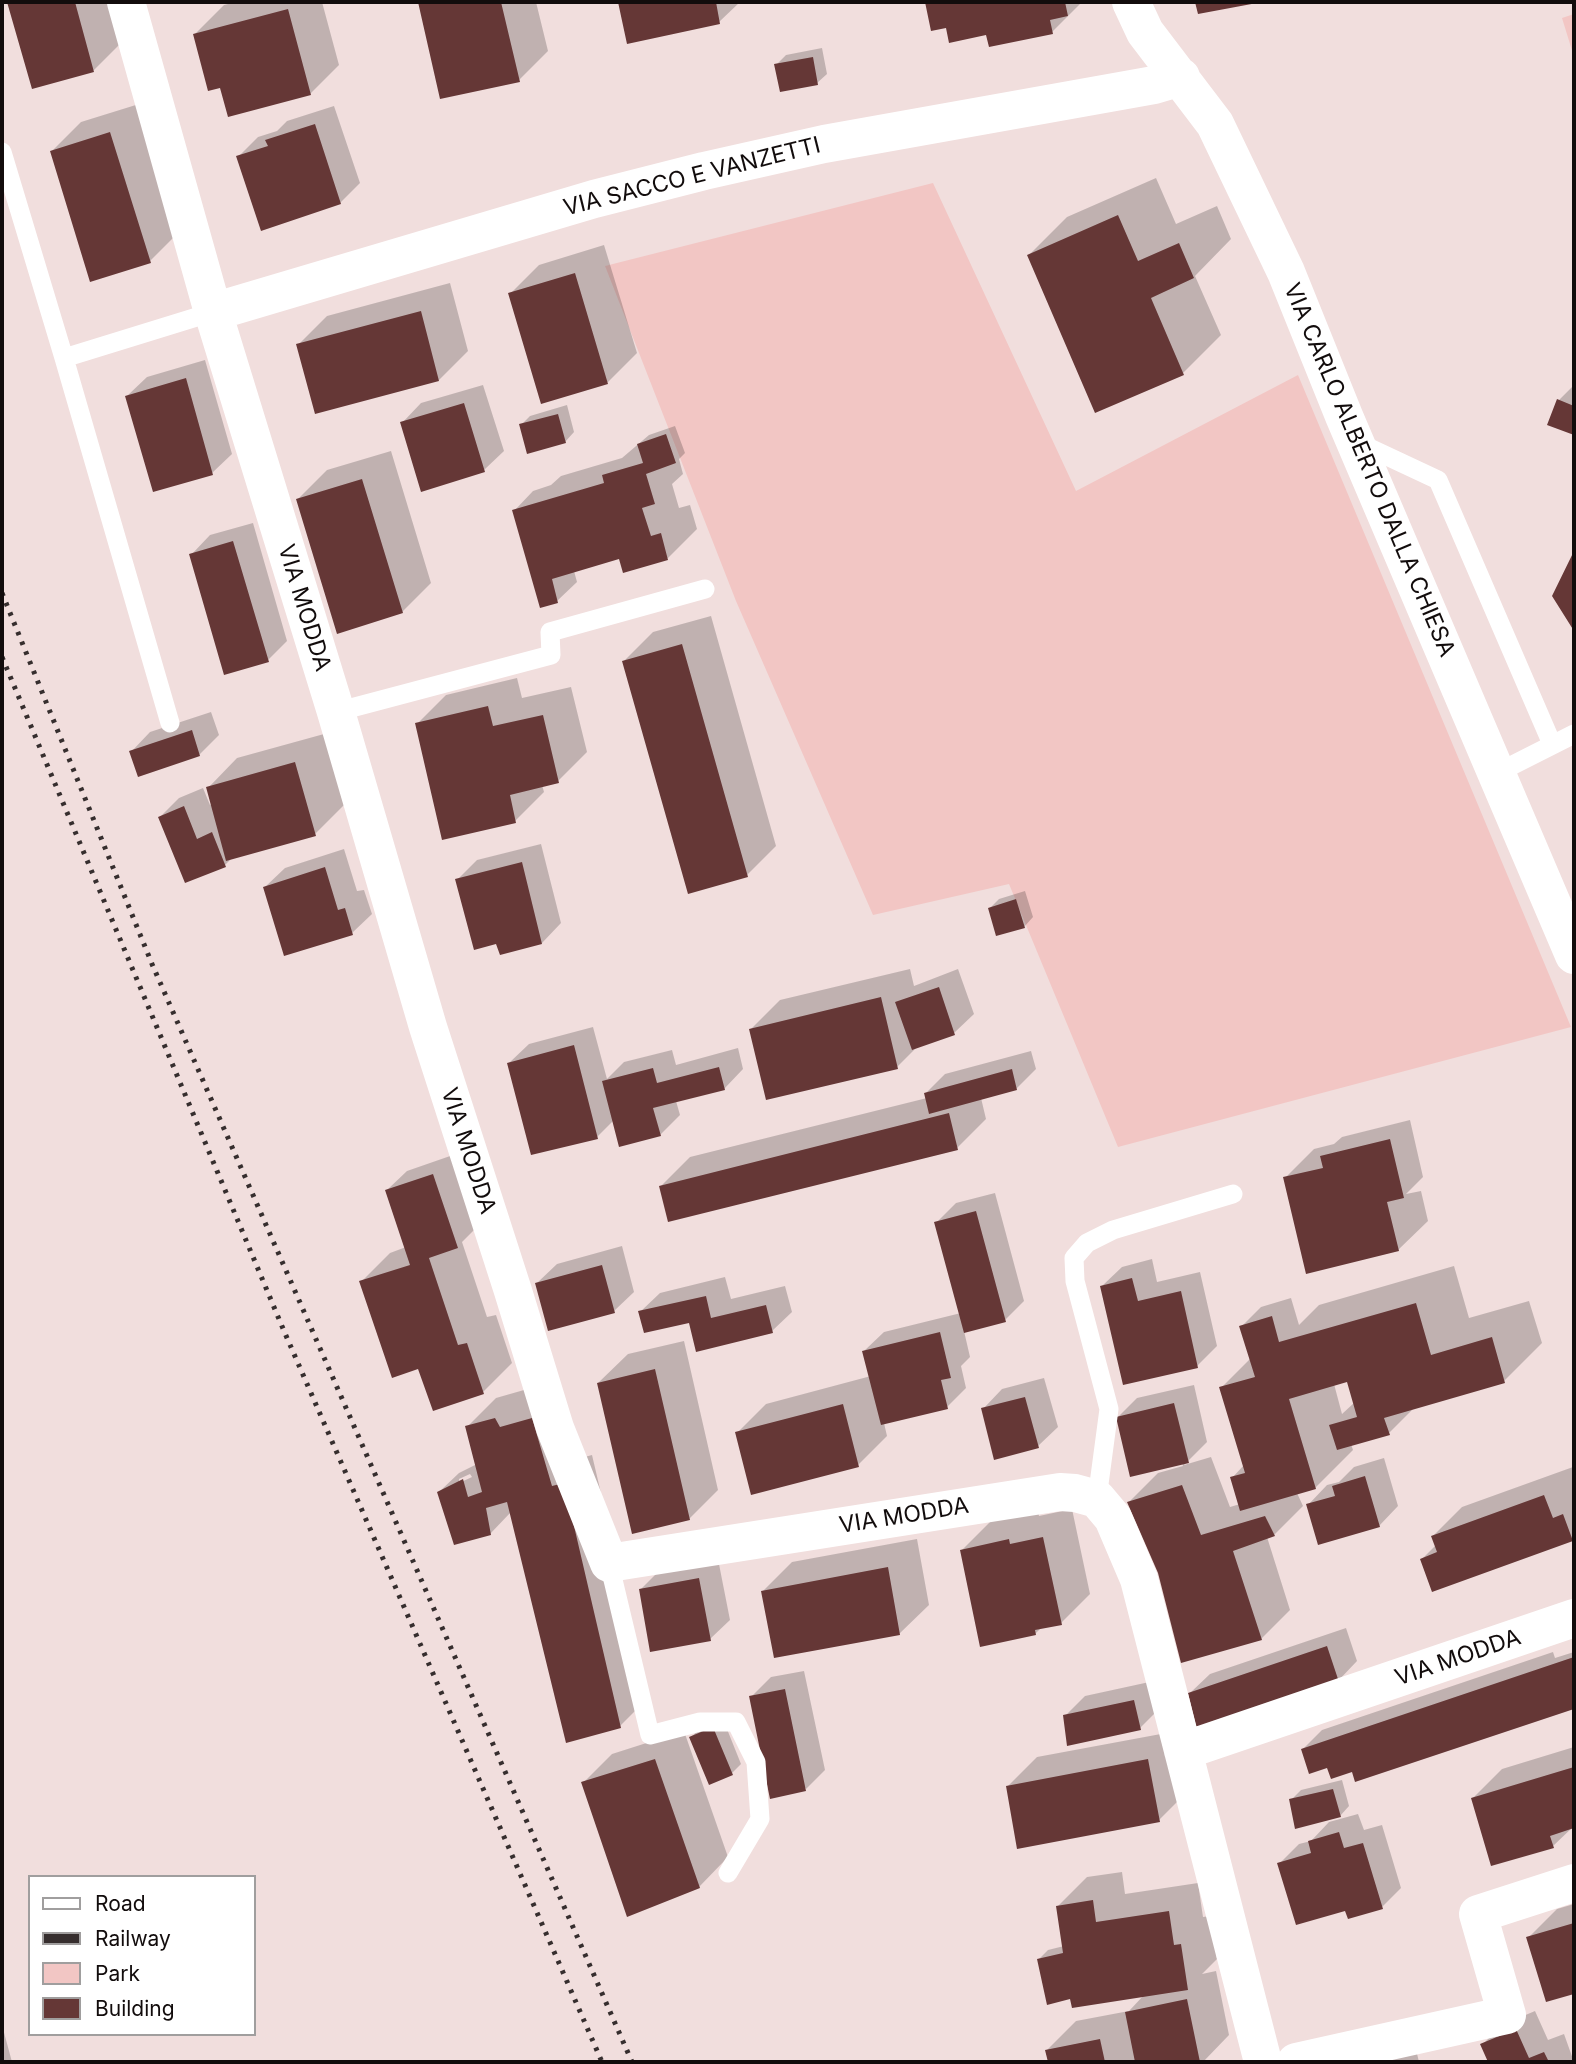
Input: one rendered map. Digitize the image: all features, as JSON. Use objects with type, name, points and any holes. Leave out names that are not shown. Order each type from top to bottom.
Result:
[{"type":"street","name":"VIA MODDA","points":[[126,2],[213,312],[336,712],[428,1027],[555,1428],[609,1563],[1060,1492],[1097,1499]]},
{"type":"street","name":"VIA CARLO ALBERTO DALLA CHIESA","points":[[1131,2],[1145,32],[1215,124],[1286,272],[1574,955]]},
{"type":"street","name":"VIA SACCO E VANZETTI","points":[[213,312],[594,199],[704,171],[824,144],[1181,78]]},
{"type":"street","points":[[1097,1499],[1113,1518],[1139,1579],[1263,2062]]},
{"type":"street","name":"VIA MODDA","points":[[1183,1751],[1574,1618]]},
{"type":"street","points":[[1296,2062],[1507,2015],[1478,1914],[1574,1883]]},
{"type":"lane","points":[[2,152],[170,723]]},
{"type":"lane","points":[[64,358],[213,312]]},
{"type":"lane","points":[[1355,441],[1438,480],[1552,744]]},
{"type":"lane","points":[[336,712],[551,655],[550,632],[705,590]]},
{"type":"lane","points":[[1497,773],[1574,734]]},
{"type":"lane","points":[[1097,1499],[1109,1409],[1075,1281],[1074,1258],[1087,1243],[1113,1230],[1233,1194]]},
{"type":"lane","points":[[609,1563],[650,1735],[700,1722],[736,1722],[756,1762],[760,1819],[728,1873]]},
{"type":"green space","points":[[1574,14],[1574,57],[1562,18]]},
{"type":"green space","points":[[933,183],[1076,491],[1298,375],[1571,1027],[1118,1147],[1009,884],[873,915],[736,601],[605,266]]},
{"type":"building","points":[[7,2],[75,2],[94,72],[32,89]]},
{"type":"building","points":[[418,2],[501,2],[520,82],[440,99]]},
{"type":"building","points":[[618,2],[716,2],[720,24],[627,44]]},
{"type":"building","points":[[925,2],[1065,2],[1068,16],[1050,20],[1053,34],[989,47],[986,35],[949,43],[946,28],[931,31]]},
{"type":"building","points":[[1195,2],[1257,2],[1257,3],[1198,14]]},
{"type":"building","points":[[288,9],[311,95],[228,117],[220,88],[208,91],[193,34]]},
{"type":"building","points":[[813,57],[818,85],[780,92],[774,64]]},
{"type":"building","points":[[315,124],[341,204],[261,231],[236,156],[268,146],[265,140]]},
{"type":"building","points":[[110,132],[151,263],[90,282],[50,151]]},
{"type":"building","points":[[1118,215],[1138,261],[1179,243],[1194,278],[1151,298],[1184,375],[1095,413],[1027,255]]},
{"type":"building","points":[[575,273],[608,384],[541,404],[508,293]]},
{"type":"building","points":[[421,311],[439,381],[315,414],[296,344]]},
{"type":"building","points":[[186,378],[213,475],[153,492],[125,396]]},
{"type":"building","points":[[1557,399],[1574,406],[1574,435],[1547,425]]},
{"type":"building","points":[[464,403],[485,472],[421,492],[400,422]]},
{"type":"building","points":[[558,414],[566,443],[527,454],[519,424]]},
{"type":"building","points":[[666,434],[676,463],[646,474],[655,504],[642,508],[651,536],[661,533],[668,560],[623,573],[619,559],[552,579],[558,603],[540,608],[512,510],[604,483],[602,475],[643,463],[637,444]]},
{"type":"building","points":[[362,479],[403,613],[337,634],[296,499]]},
{"type":"building","points":[[233,541],[269,662],[224,675],[189,554]]},
{"type":"building","points":[[1574,551],[1574,631],[1552,596]]},
{"type":"building","points":[[682,644],[748,877],[688,894],[622,661]]},
{"type":"building","points":[[488,706],[493,726],[543,715],[559,783],[510,795],[516,823],[442,840],[415,723]]},
{"type":"building","points":[[192,730],[200,756],[138,777],[129,751]]},
{"type":"building","points":[[295,762],[316,836],[226,861],[206,787]]},
{"type":"building","points":[[184,806],[197,839],[212,832],[226,867],[185,883],[158,817]]},
{"type":"building","points":[[522,862],[542,944],[500,955],[496,944],[474,950],[455,879]]},
{"type":"building","points":[[325,867],[338,910],[345,908],[353,935],[284,956],[263,887]]},
{"type":"building","points":[[1016,899],[1025,928],[996,936],[988,908]]},
{"type":"building","points":[[939,987],[955,1035],[912,1050],[895,1002]]},
{"type":"building","points":[[881,997],[898,1069],[766,1100],[749,1029]]},
{"type":"building","points":[[574,1045],[598,1139],[531,1155],[507,1063]]},
{"type":"building","points":[[719,1067],[725,1090],[653,1108],[661,1136],[619,1147],[602,1081],[653,1068],[657,1083]]},
{"type":"building","points":[[1012,1069],[1017,1090],[929,1114],[924,1093]]},
{"type":"building","points":[[949,1113],[958,1150],[668,1222],[659,1186]]},
{"type":"building","points":[[1390,1139],[1404,1198],[1387,1202],[1399,1251],[1306,1274],[1283,1177],[1323,1168],[1320,1156]]},
{"type":"building","points":[[433,1174],[458,1248],[429,1258],[458,1345],[467,1343],[484,1394],[433,1411],[418,1369],[392,1378],[359,1281],[410,1265],[385,1190]]},
{"type":"building","points":[[976,1211],[1006,1322],[964,1333],[934,1222]]},
{"type":"building","points":[[602,1265],[615,1313],[548,1331],[535,1283]]},
{"type":"building","points":[[1132,1278],[1138,1301],[1181,1291],[1198,1368],[1123,1385],[1100,1286]]},
{"type":"building","points":[[706,1296],[711,1318],[766,1305],[773,1333],[696,1352],[689,1323],[644,1333],[638,1311]]},
{"type":"building","points":[[1416,1303],[1431,1355],[1492,1337],[1505,1383],[1384,1418],[1390,1435],[1337,1450],[1329,1425],[1357,1417],[1347,1382],[1289,1399],[1316,1489],[1240,1511],[1230,1477],[1245,1473],[1219,1387],[1255,1377],[1239,1326],[1272,1316],[1279,1342]]},
{"type":"building","points":[[940,1332],[951,1378],[941,1380],[948,1409],[881,1425],[862,1351]]},
{"type":"building","points":[[655,1369],[690,1520],[632,1534],[597,1383]]},
{"type":"building","points":[[1025,1397],[1039,1448],[994,1460],[981,1408]]},
{"type":"building","points":[[1174,1403],[1189,1463],[1130,1477],[1116,1417]]},
{"type":"building","points":[[843,1404],[859,1467],[751,1495],[735,1432]]},
{"type":"building","points":[[495,1418],[500,1427],[532,1418],[552,1486],[564,1483],[621,1728],[566,1743],[507,1502],[486,1508],[491,1535],[454,1545],[437,1492],[463,1479],[468,1497],[482,1492],[465,1426]]},
{"type":"building","points":[[1365,1476],[1380,1527],[1318,1545],[1306,1504],[1335,1496],[1332,1486]]},
{"type":"building","points":[[1182,1485],[1201,1535],[1265,1516],[1275,1536],[1233,1551],[1262,1640],[1181,1663],[1158,1573],[1127,1502]]},
{"type":"building","points":[[1544,1495],[1553,1518],[1563,1514],[1573,1541],[1432,1592],[1420,1559],[1437,1552],[1431,1536]]},
{"type":"building","points":[[1043,1537],[1062,1625],[1035,1630],[1036,1635],[980,1647],[960,1550],[1009,1539],[1010,1544]]},
{"type":"building","points":[[888,1567],[900,1635],[774,1658],[761,1591]]},
{"type":"building","points":[[699,1578],[711,1641],[650,1652],[639,1589]]},
{"type":"building","points":[[1327,1646],[1339,1682],[1197,1730],[1188,1693]]},
{"type":"building","points":[[1574,1657],[1574,1709],[1355,1782],[1352,1772],[1331,1779],[1327,1768],[1309,1774],[1301,1749]]},
{"type":"building","points":[[785,1689],[806,1791],[770,1799],[749,1696]]},
{"type":"building","points":[[1134,1700],[1141,1730],[1067,1746],[1063,1715]]},
{"type":"building","points":[[713,1727],[733,1775],[709,1785],[689,1737]]},
{"type":"building","points":[[655,1759],[700,1888],[627,1917],[581,1782]]},
{"type":"building","points":[[1148,1759],[1160,1822],[1017,1849],[1006,1786]]},
{"type":"building","points":[[1574,1767],[1574,1828],[1550,1836],[1554,1848],[1491,1866],[1471,1798]]},
{"type":"building","points":[[1333,1789],[1341,1817],[1295,1829],[1289,1799]]},
{"type":"building","points":[[1339,1832],[1344,1848],[1363,1843],[1383,1909],[1348,1919],[1345,1911],[1296,1925],[1277,1863],[1311,1853],[1308,1841]]},
{"type":"building","points":[[1093,1900],[1096,1922],[1169,1911],[1174,1945],[1181,1944],[1188,1990],[1072,2008],[1070,1999],[1047,2005],[1037,1959],[1063,1953],[1056,1906]]},
{"type":"building","points":[[1574,1923],[1574,1994],[1546,2002],[1526,1937]]},
{"type":"building","points":[[1187,1999],[1200,2062],[1135,2062],[1125,2012]]},
{"type":"building","points":[[1516,2029],[1529,2058],[1544,2052],[1549,2062],[1488,2062],[1480,2044]]},
{"type":"building","points":[[1100,2039],[1105,2062],[1048,2062],[1045,2050]]},
{"type":"railway","points":[[2,593],[152,964],[632,2062]]},
{"type":"railway","points":[[2,657],[284,1331],[602,2062]]}]
